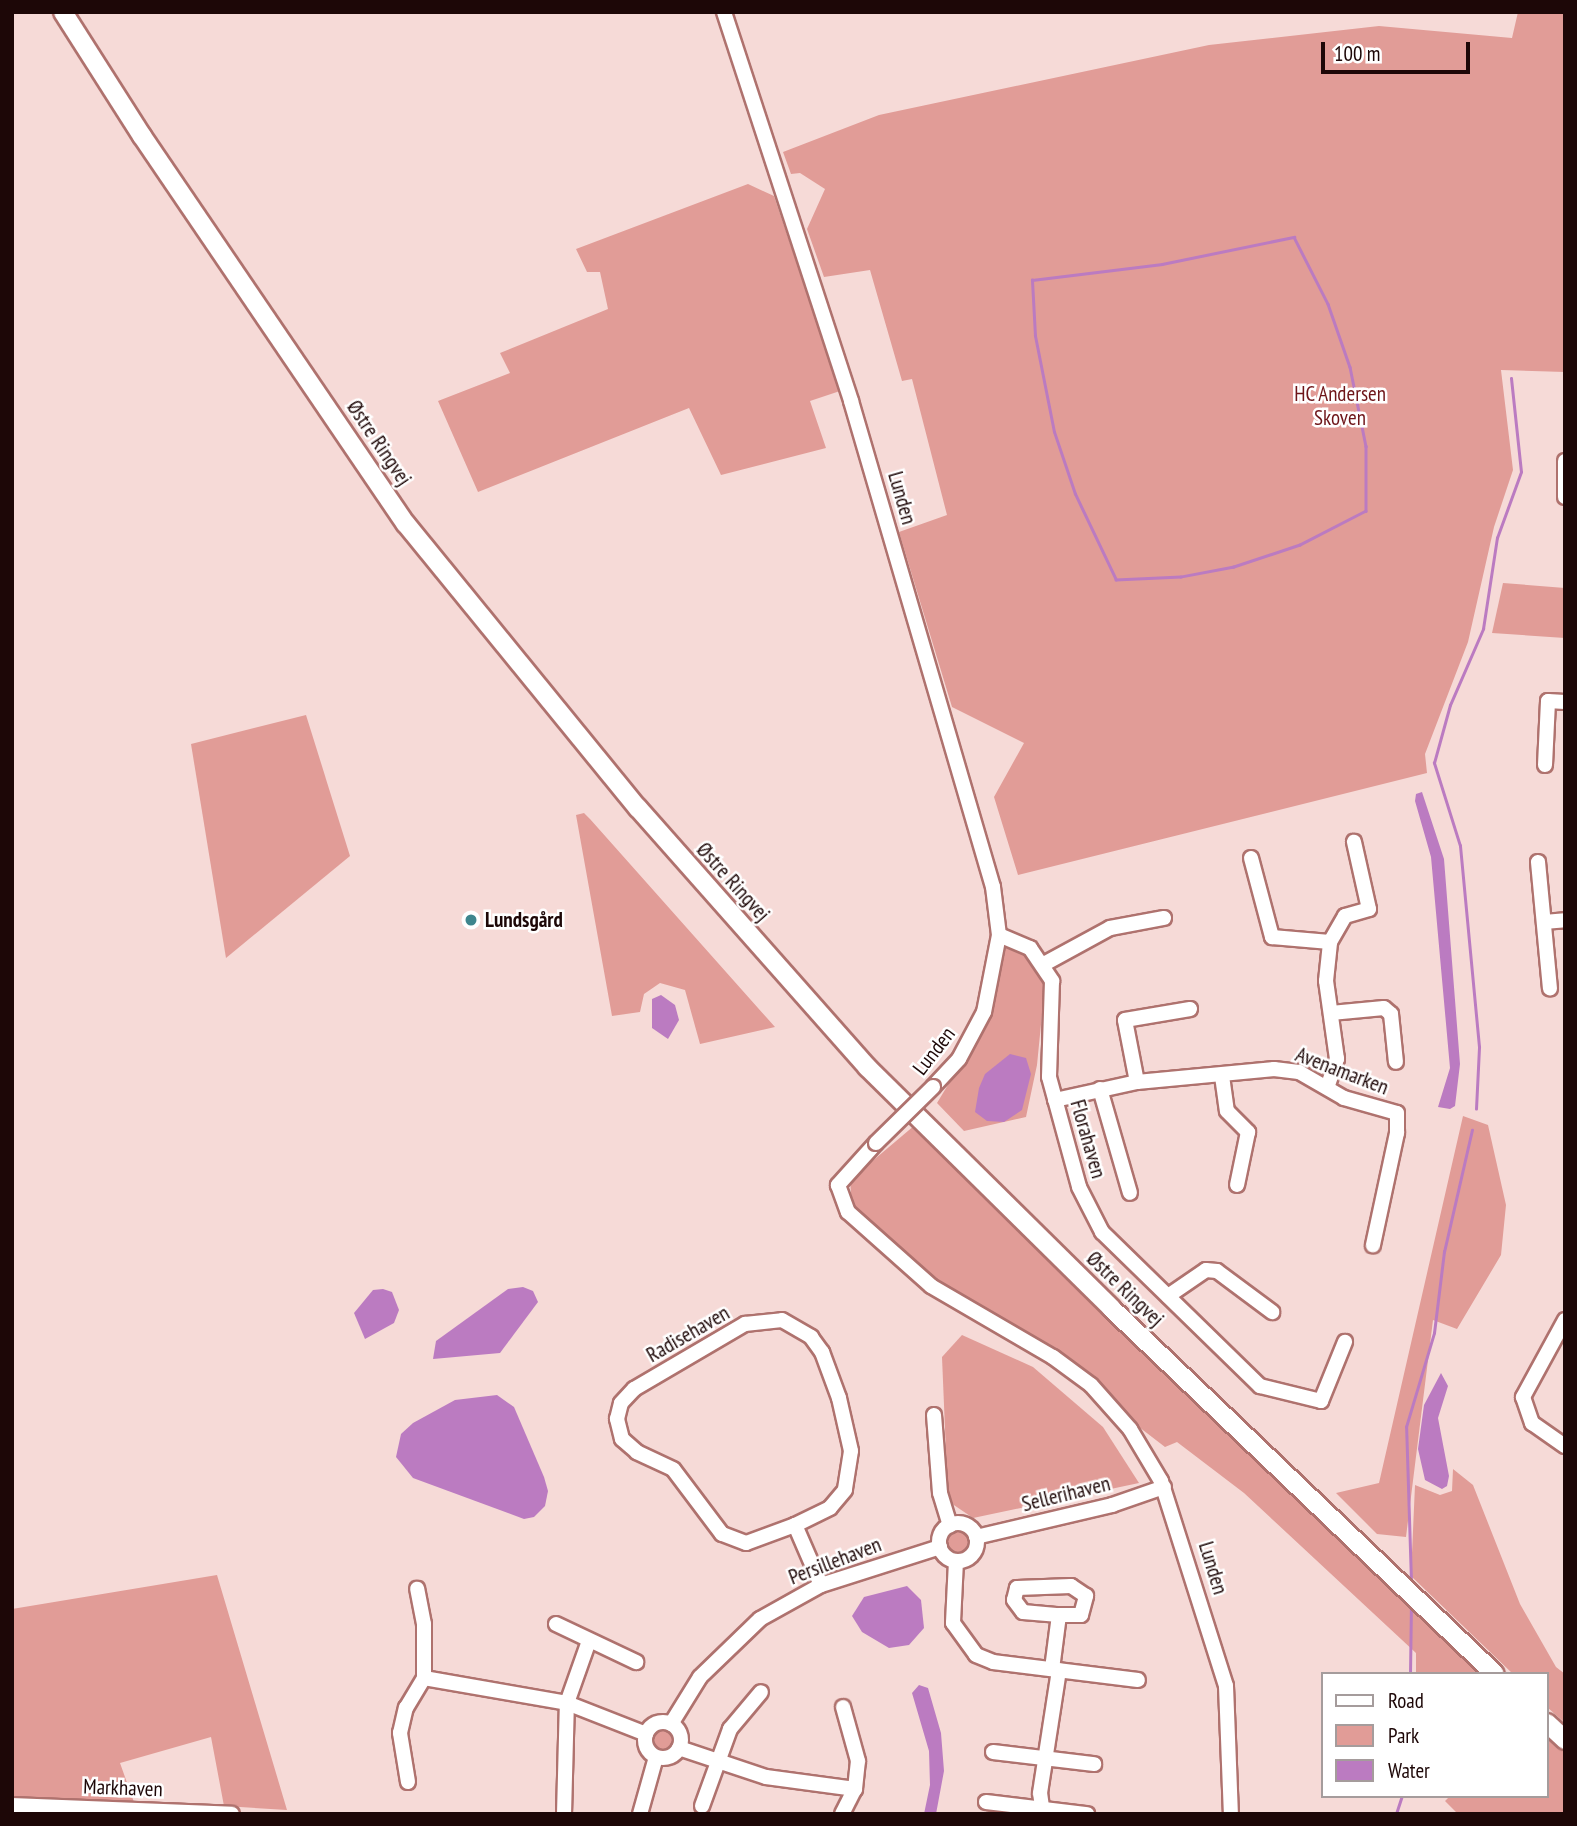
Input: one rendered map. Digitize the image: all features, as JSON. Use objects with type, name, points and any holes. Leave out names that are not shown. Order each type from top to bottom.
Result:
[{"type":"main road","name":"Østre Ringvej","points":[[63,12],[142,136],[406,524],[638,808],[867,1067],[1111,1308],[1493,1672]]},
{"type":"main road","points":[[1549,1725],[1565,1740]]},
{"type":"street","name":"Lunden","points":[[724,12],[851,401],[993,887],[999,935],[984,1012],[959,1059],[838,1185],[848,1212],[931,1286],[1052,1357],[1091,1385],[1136,1438],[1164,1487],[1226,1686],[1231,1814]]},
{"type":"street","points":[[1565,461],[1565,497]]},
{"type":"street","points":[[1545,765],[1548,701],[1565,702]]},
{"type":"street","points":[[1328,1085],[1337,1059],[1326,981],[1330,942],[1345,916],[1369,909],[1354,842]]},
{"type":"street","points":[[1251,858],[1272,937],[1330,942]]},
{"type":"street","points":[[1538,862],[1550,988]]},
{"type":"street","points":[[999,935],[1030,948],[1044,964],[1110,928],[1164,918]]},
{"type":"street","points":[[1544,922],[1565,920]]},
{"type":"street","name":"Florahaven","points":[[1044,964],[1052,981],[1046,1060],[1055,1100],[1094,1222],[1253,1383],[1315,1401],[1327,1396],[1345,1342]]},
{"type":"street","points":[[1331,1013],[1384,1008],[1391,1014],[1396,1062]]},
{"type":"street","points":[[1137,1082],[1125,1020],[1190,1009]]},
{"type":"street","name":"Avenamarken","points":[[1055,1100],[1137,1082],[1274,1069],[1300,1072],[1328,1085],[1344,1098],[1397,1113],[1397,1133],[1373,1245]]},
{"type":"street","points":[[1222,1076],[1227,1111],[1248,1132],[1237,1185]]},
{"type":"street","points":[[1100,1089],[1130,1193]]},
{"type":"street","points":[[1168,1296],[1206,1270],[1217,1271],[1272,1312]]},
{"type":"street","name":"Radisehaven","points":[[782,1320],[804,1330],[822,1352],[839,1398],[849,1430],[851,1469],[845,1490],[830,1508],[795,1525],[746,1543],[722,1534],[673,1469],[637,1452],[622,1439],[617,1419],[621,1403],[634,1389],[745,1324],[782,1320]]},
{"type":"street","points":[[1565,1320],[1523,1397],[1532,1423],[1565,1446]]},
{"type":"street","points":[[934,1415],[940,1493],[950,1525]]},
{"type":"street","name":"Sellerihaven","points":[[976,1537],[1112,1505],[1164,1487]]},
{"type":"street","points":[[795,1525],[821,1585]]},
{"type":"street","points":[[950,1525],[966,1525],[976,1537],[974,1552],[956,1561]]},
{"type":"street","points":[[950,1525],[940,1537],[940,1547],[956,1561]]},
{"type":"street","name":"Persillehaven","points":[[671,1724],[699,1677],[728,1646],[760,1619],[821,1585],[940,1547]]},
{"type":"street","points":[[956,1561],[951,1610],[966,1646],[993,1662],[1138,1681]]},
{"type":"street","points":[[1051,1584],[1083,1591],[1087,1602],[1084,1612],[1059,1615],[1023,1612],[1014,1600],[1017,1588],[1051,1584]]},
{"type":"street","points":[[408,1782],[400,1732],[407,1708],[424,1678],[424,1624],[417,1589]]},
{"type":"street","points":[[1042,1811],[1059,1615]]},
{"type":"street","points":[[556,1623],[636,1662]]},
{"type":"street","points":[[564,1814],[567,1703],[589,1641]]},
{"type":"street","points":[[424,1678],[567,1703],[646,1734]]},
{"type":"street","points":[[702,1805],[735,1722],[761,1692]]},
{"type":"street","points":[[842,1814],[855,1789],[858,1760],[843,1707]]},
{"type":"street","points":[[654,1724],[671,1724],[680,1735],[679,1748],[669,1757],[656,1757],[648,1749],[646,1734],[654,1724]]},
{"type":"street","points":[[679,1748],[717,1763],[798,1784],[855,1789]]},
{"type":"street","points":[[993,1752],[1094,1764]]},
{"type":"street","points":[[640,1814],[656,1757]]},
{"type":"street","points":[[986,1802],[1042,1811],[1087,1814]]},
{"type":"street","name":"Markhaven","points":[[12,1805],[232,1814]]},
{"type":"green space","name":"HC Andersen Skoven","points":[[1518,12],[1565,12],[1565,372],[1501,370],[1513,470],[1494,527],[1468,642],[1425,754],[1427,773],[1018,875],[994,797],[1024,743],[952,707],[899,532],[947,515],[912,379],[902,381],[870,270],[824,277],[807,229],[825,189],[800,173],[791,174],[783,152],[879,115],[1209,45],[1379,26],[1512,38]]},
{"type":"green space","points":[[748,184],[774,196],[840,391],[810,401],[826,448],[721,475],[689,408],[478,492],[438,401],[510,373],[500,353],[608,309],[600,272],[587,272],[576,249]]},
{"type":"green space","points":[[1503,583],[1565,588],[1565,638],[1492,633]]},
{"type":"green space","points":[[306,715],[350,856],[226,958],[191,744]]},
{"type":"green space","points":[[584,813],[775,1027],[700,1044],[685,990],[660,983],[644,994],[640,1012],[612,1016],[576,815]]},
{"type":"green space","points":[[1006,946],[1018,947],[1032,959],[1045,984],[1037,1065],[1026,1117],[964,1131],[937,1103],[991,1014]]},
{"type":"green space","points":[[1463,1116],[1488,1125],[1506,1205],[1501,1255],[1457,1329],[1433,1320],[1406,1537],[1377,1534],[1336,1493],[1379,1483]]},
{"type":"green space","points":[[915,1125],[1481,1672],[1416,1672],[1416,1653],[1244,1493],[1177,1442],[1165,1447],[1139,1427],[1104,1387],[1066,1357],[931,1282],[852,1206],[850,1180]]},
{"type":"green space","points":[[962,1335],[1033,1367],[1103,1427],[1139,1483],[973,1518],[948,1501],[942,1357]]},
{"type":"green space","points":[[1453,1469],[1473,1485],[1520,1604],[1556,1667],[1565,1674],[1565,1723],[1549,1709],[1549,1672],[1511,1672],[1411,1576],[1415,1485],[1440,1495],[1452,1491]]},
{"type":"green space","points":[[958,1530],[966,1534],[970,1542],[966,1550],[958,1554],[950,1550],[946,1542],[950,1534]]},
{"type":"green space","points":[[217,1575],[287,1810],[224,1806],[211,1737],[120,1763],[135,1805],[12,1800],[12,1609]]},
{"type":"green space","points":[[663,1728],[671,1732],[675,1740],[671,1748],[663,1752],[655,1748],[651,1740],[655,1732]]},
{"type":"green space","points":[[1549,1737],[1565,1752],[1565,1814],[1458,1814],[1445,1801],[1448,1798],[1549,1798]]},
{"type":"water","points":[[1422,792],[1444,859],[1460,1064],[1455,1106],[1450,1109],[1438,1107],[1450,1068],[1431,857],[1415,801],[1416,794]]},
{"type":"water","points":[[661,995],[675,1005],[679,1020],[668,1039],[652,1028],[652,999]]},
{"type":"water","points":[[1010,1054],[1026,1058],[1031,1074],[1022,1110],[1004,1122],[987,1121],[975,1112],[979,1088],[985,1074]]},
{"type":"water","points":[[523,1287],[533,1291],[538,1302],[500,1353],[433,1359],[436,1341],[508,1289]]},
{"type":"water","points":[[373,1290],[392,1292],[399,1310],[394,1323],[365,1339],[354,1313]]},
{"type":"water","points":[[1441,1373],[1448,1386],[1438,1418],[1449,1476],[1447,1486],[1442,1489],[1425,1480],[1418,1449],[1424,1405]]},
{"type":"water","points":[[497,1395],[514,1407],[544,1477],[548,1491],[545,1506],[534,1517],[524,1519],[413,1478],[396,1457],[401,1434],[413,1423],[455,1400]]},
{"type":"water","points":[[907,1586],[921,1600],[924,1628],[909,1645],[889,1648],[862,1632],[852,1616],[864,1597]]},
{"type":"water","points":[[919,1685],[928,1688],[941,1733],[944,1771],[936,1814],[924,1814],[930,1785],[929,1751],[912,1693]]},
{"type":"waterway","points":[[1294,237],[1328,304],[1350,367],[1366,446],[1366,511],[1300,545],[1234,567],[1181,577],[1116,580],[1075,494],[1054,432],[1035,336],[1032,280],[1162,264],[1294,237]]},
{"type":"waterway","points":[[1476,1109],[1479,1047],[1460,846],[1434,763],[1450,705],[1483,629],[1497,538],[1521,472],[1511,379]]},
{"type":"waterway","points":[[1411,1582],[1406,1427],[1434,1333],[1444,1252],[1472,1130]]},
{"type":"waterway","points":[[1410,1672],[1411,1604]]},
{"type":"waterway","points":[[1396,1814],[1401,1798]]},
{"type":"place","name":"Lundsgård","points":[[471,920]]}]
